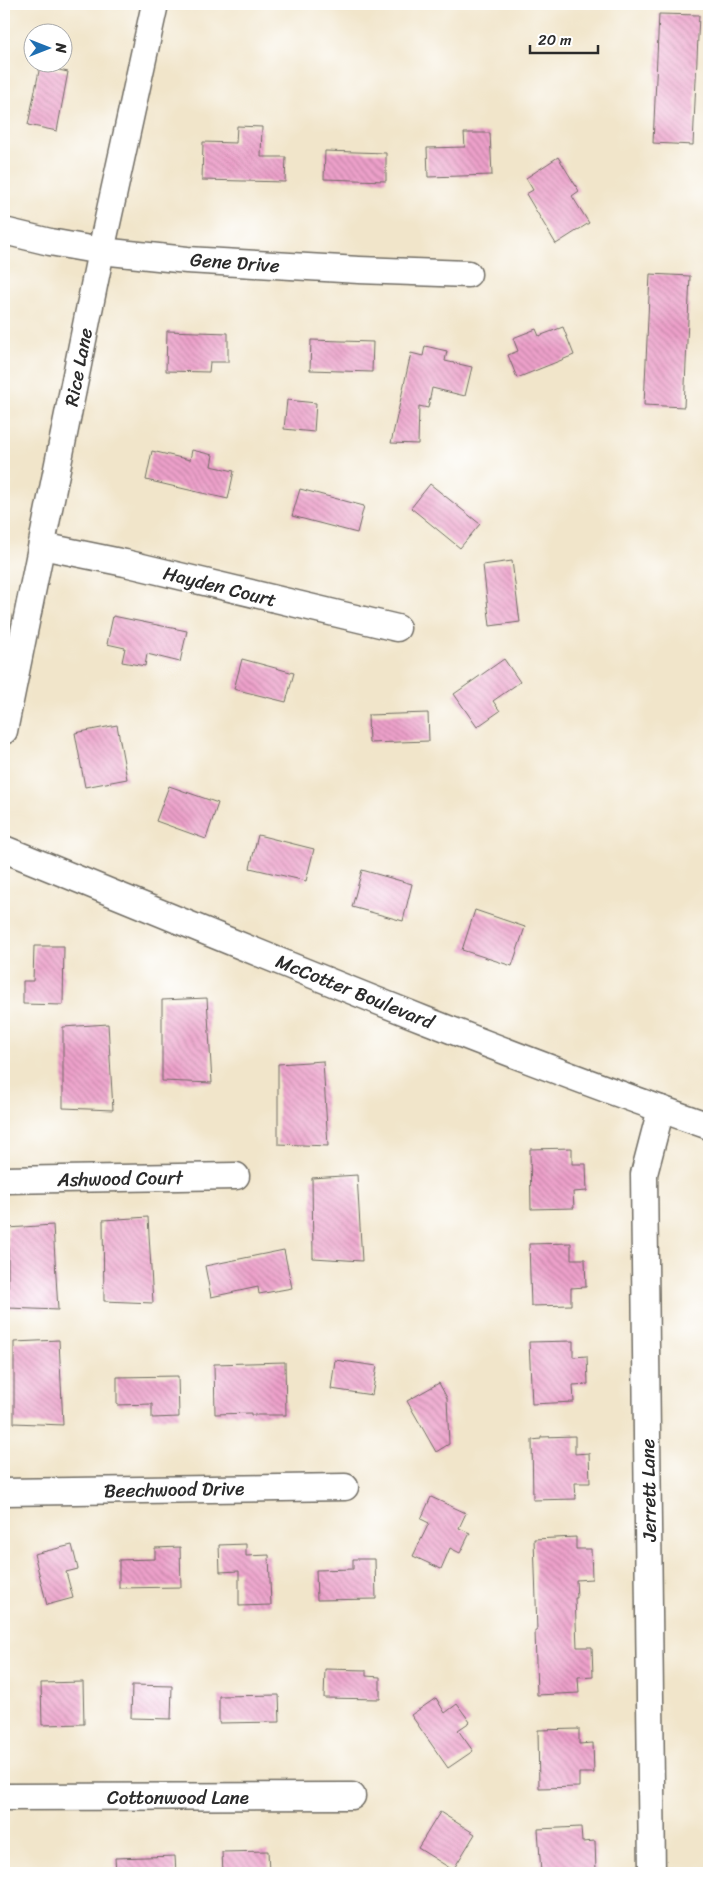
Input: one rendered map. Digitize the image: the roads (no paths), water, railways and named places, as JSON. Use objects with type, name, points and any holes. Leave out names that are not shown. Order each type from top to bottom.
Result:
[{"type":"street","name":"Rice Lane","points":[[4,731],[101,251],[155,4]]},
{"type":"street","name":"Gene Drive","points":[[4,230],[50,242],[101,251],[188,260],[468,274]]},
{"type":"street","name":"Hayden Court","points":[[42,546],[125,563],[397,628]]},
{"type":"street","name":"McCotter Boulevard","points":[[4,849],[411,1014],[586,1082],[709,1126]]},
{"type":"street","name":"Jerrett Lane","points":[[652,1873],[644,1174],[661,1109]]},
{"type":"street","name":"Ashwood Court","points":[[4,1180],[236,1176]]},
{"type":"street","name":"Beechwood Drive","points":[[4,1492],[345,1487]]},
{"type":"street","name":"Cottonwood Lane","points":[[4,1797],[352,1796]]}]
